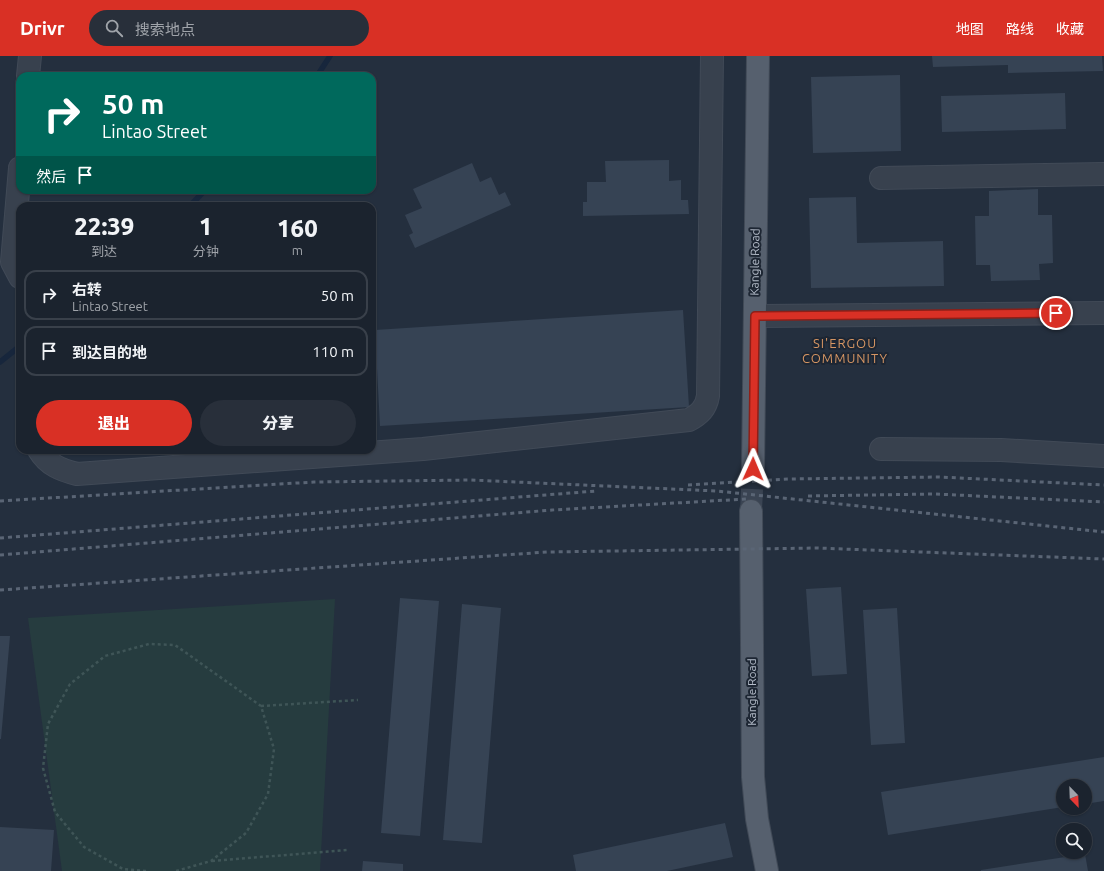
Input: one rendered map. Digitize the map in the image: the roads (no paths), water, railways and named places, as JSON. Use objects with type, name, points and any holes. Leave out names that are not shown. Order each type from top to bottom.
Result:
[{"type":"main road","name":"Kangle Road","points":[[753,469],[758,56]]},
{"type":"main road","name":"Kangle Road","points":[[751,511],[753,777],[757,819],[767,871]]},
{"type":"street","points":[[28,72],[30,56]]},
{"type":"street","points":[[376,452],[422,449],[689,420],[695,417],[705,407],[708,396],[712,56]]},
{"type":"street","points":[[881,178],[1104,174]]},
{"type":"street","points":[[16,215],[12,262],[16,270]]},
{"type":"street","points":[[755,316],[1104,312]]},
{"type":"street","points":[[881,450],[1001,450],[1104,456]]},
{"type":"street","points":[[42,454],[49,463],[62,471],[77,474],[353,454]]},
{"type":"waterway","points":[[320,72],[330,56]]},
{"type":"waterway","points":[[194,202],[201,194]]},
{"type":"waterway","points":[[0,362],[16,349]]},
{"type":"tunnel","points":[[751,511],[753,469]]},
{"type":"railway","points":[[688,485],[788,479],[939,477],[1104,485]]},
{"type":"railway","points":[[0,501],[314,482],[471,480],[717,491],[1104,532]]},
{"type":"railway","points":[[0,538],[596,491]]},
{"type":"railway","points":[[808,496],[935,494],[1104,502]]},
{"type":"railway","points":[[0,555],[552,510],[746,499]]},
{"type":"railway","points":[[0,590],[547,552],[817,548],[1104,559]]},
{"type":"district","name":"SI'ERGOU COMMUNITY","points":[[845,350]]}]
